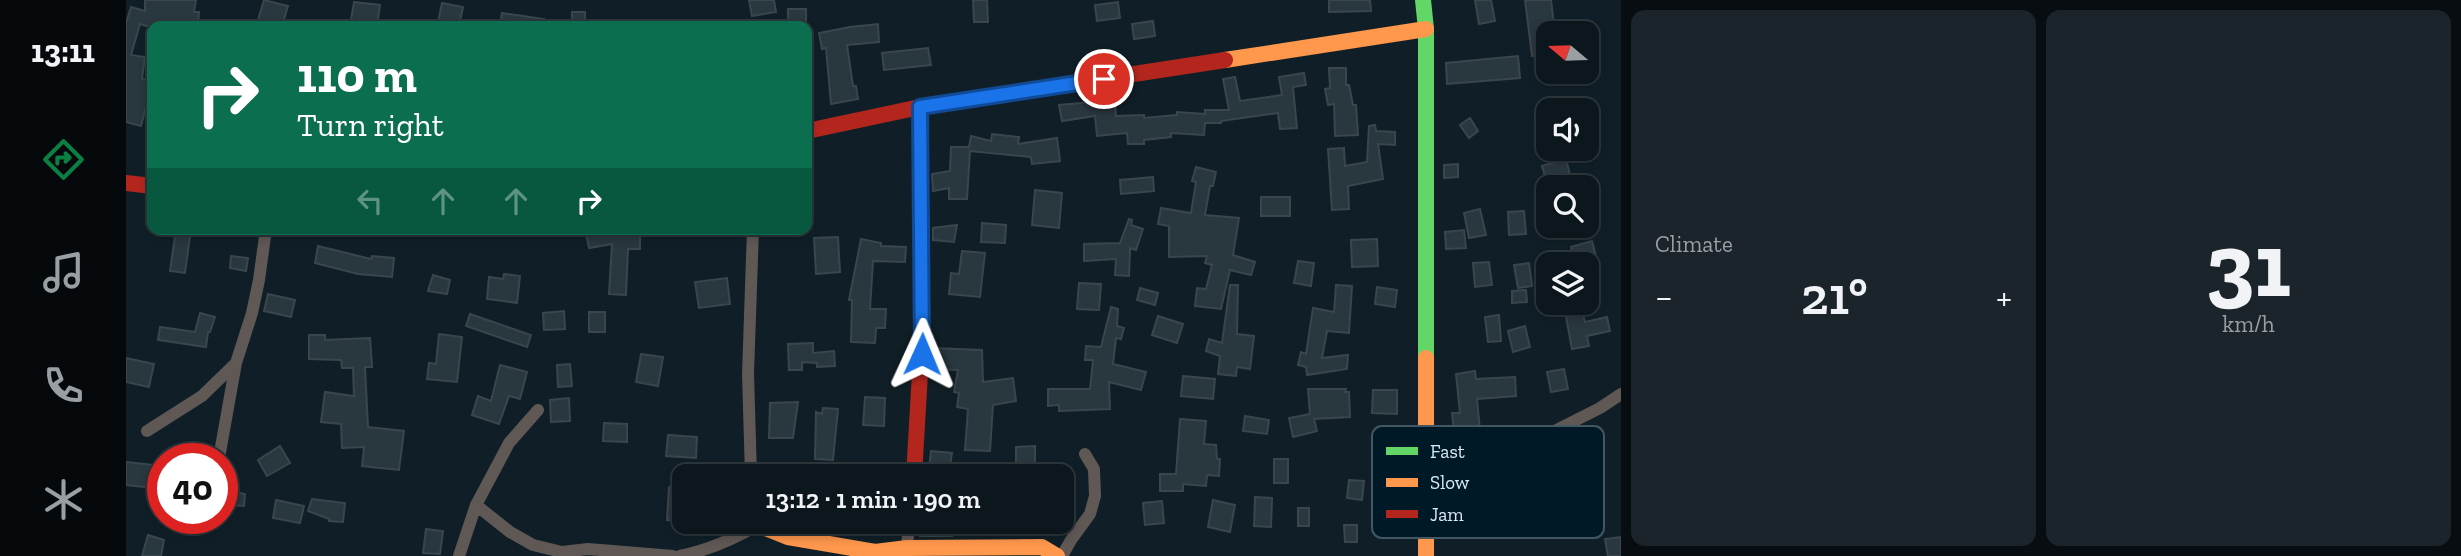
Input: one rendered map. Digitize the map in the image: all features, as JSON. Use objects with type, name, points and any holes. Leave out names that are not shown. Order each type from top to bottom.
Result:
[{"type":"street","points":[[1423,0],[1426,29],[1426,426]]},
{"type":"street","points":[[812,130],[920,107],[1426,29]]},
{"type":"street","points":[[915,464],[923,333],[920,107]]},
{"type":"street","points":[[126,183],[147,185]]},
{"type":"street","points":[[222,443],[236,363],[252,313],[265,235]]},
{"type":"street","points":[[751,464],[748,374],[753,235]]},
{"type":"street","points":[[147,431],[202,396],[236,363]]},
{"type":"street","points":[[1564,426],[1621,394]]},
{"type":"street","points":[[459,556],[476,505],[509,443],[538,410]]},
{"type":"street","points":[[1062,556],[1090,514],[1095,496],[1094,469],[1085,454]]},
{"type":"street","points":[[476,505],[510,532],[533,545],[562,552],[588,549],[673,556]]},
{"type":"street","points":[[680,556],[729,542],[741,534]]},
{"type":"street","points":[[781,534],[875,554],[907,548],[988,546],[1042,547],[1057,556]]},
{"type":"street","points":[[907,548],[908,534]]},
{"type":"street","points":[[1426,538],[1426,556]]},
{"type":"building","points":[[145,0],[196,0],[194,12],[199,12],[198,21],[147,21],[147,26],[140,24],[131,55],[145,57],[142,79],[147,80],[147,104],[141,126],[126,122],[126,23],[131,7],[145,11]]},
{"type":"building","points":[[264,0],[288,6],[284,21],[258,20]]},
{"type":"building","points":[[749,0],[774,0],[776,12],[752,16]]},
{"type":"building","points":[[973,0],[987,0],[988,22],[974,22]]},
{"type":"building","points":[[1329,0],[1370,0],[1371,11],[1329,12]]},
{"type":"building","points":[[1475,0],[1491,0],[1495,21],[1479,24]]},
{"type":"building","points":[[1525,0],[1551,0],[1554,21],[1536,21],[1536,56],[1532,56]]},
{"type":"building","points":[[354,2],[380,5],[378,21],[351,21]]},
{"type":"building","points":[[1118,2],[1120,18],[1097,21],[1095,5]]},
{"type":"building","points":[[442,3],[463,7],[460,21],[438,21]]},
{"type":"building","points":[[788,9],[806,9],[806,21],[788,21]]},
{"type":"building","points":[[572,12],[585,12],[585,21],[572,21]]},
{"type":"building","points":[[502,13],[544,19],[544,21],[501,21]]},
{"type":"building","points":[[1153,21],[1155,36],[1134,39],[1132,24]]},
{"type":"building","points":[[878,24],[879,42],[847,45],[853,86],[856,86],[858,99],[831,104],[826,48],[822,49],[819,33]]},
{"type":"building","points":[[928,48],[931,65],[884,70],[882,53]]},
{"type":"building","points":[[1518,56],[1520,78],[1447,84],[1446,63]]},
{"type":"building","points":[[1329,68],[1346,68],[1346,85],[1349,85],[1353,105],[1356,105],[1358,135],[1335,136],[1334,104],[1328,105],[1325,89],[1330,88]]},
{"type":"building","points":[[1304,73],[1306,85],[1293,87],[1297,128],[1280,129],[1278,113],[1221,123],[1205,123],[1204,135],[1171,133],[1171,137],[1144,140],[1144,144],[1128,144],[1127,133],[1097,136],[1095,116],[1062,121],[1059,105],[1115,100],[1116,116],[1144,115],[1144,118],[1177,115],[1177,112],[1205,114],[1205,110],[1229,110],[1223,79],[1235,77],[1240,101],[1282,95],[1279,77]]},
{"type":"building","points":[[1470,118],[1478,131],[1469,138],[1460,125]]},
{"type":"building","points":[[1375,125],[1376,131],[1395,132],[1395,145],[1378,144],[1383,179],[1348,186],[1349,209],[1332,210],[1328,149],[1344,148],[1345,166],[1367,162],[1369,126]]},
{"type":"building","points":[[992,134],[1019,137],[1018,144],[1057,138],[1060,161],[1032,164],[1031,157],[970,151],[967,199],[949,199],[949,188],[933,191],[932,174],[950,171],[951,147],[969,147],[971,136],[991,141]]},
{"type":"building","points":[[1566,161],[1570,175],[1545,175],[1542,166]]},
{"type":"building","points":[[1458,164],[1458,177],[1444,178],[1444,165]]},
{"type":"building","points":[[1196,167],[1216,172],[1213,186],[1210,186],[1205,215],[1239,218],[1233,255],[1255,262],[1251,275],[1230,270],[1221,309],[1195,306],[1197,288],[1206,289],[1212,265],[1205,263],[1207,256],[1169,257],[1169,226],[1158,224],[1161,208],[1191,213],[1196,182],[1192,181]]},
{"type":"building","points":[[1153,177],[1154,191],[1121,194],[1120,180]]},
{"type":"building","points":[[1035,190],[1062,193],[1059,228],[1032,225]]},
{"type":"building","points":[[1261,197],[1290,197],[1290,216],[1261,216]]},
{"type":"building","points":[[1480,209],[1486,235],[1469,238],[1464,213]]},
{"type":"building","points":[[1524,211],[1526,234],[1509,235],[1508,212]]},
{"type":"building","points":[[1129,219],[1132,220],[1131,225],[1143,229],[1136,250],[1130,248],[1129,276],[1115,275],[1116,259],[1084,261],[1084,244],[1120,243]]},
{"type":"building","points":[[982,223],[1006,225],[1005,243],[981,242]]},
{"type":"building","points":[[957,225],[954,242],[933,240],[933,228]]},
{"type":"building","points":[[1464,230],[1466,248],[1446,249],[1445,232]]},
{"type":"building","points":[[175,235],[190,235],[185,273],[170,271]]},
{"type":"building","points":[[586,235],[640,235],[640,249],[628,249],[626,295],[609,294],[612,244],[589,248]]},
{"type":"building","points":[[838,237],[840,272],[816,274],[814,238]]},
{"type":"building","points":[[861,239],[881,243],[881,246],[906,247],[905,262],[873,261],[870,309],[886,309],[885,328],[876,328],[875,343],[851,342],[852,300],[849,300]]},
{"type":"building","points":[[1377,239],[1378,266],[1352,267],[1351,240]]},
{"type":"building","points":[[1592,241],[1595,252],[1572,252],[1571,247]]},
{"type":"building","points":[[318,246],[371,259],[372,256],[394,258],[392,277],[358,274],[315,263]]},
{"type":"building","points":[[962,251],[985,253],[980,297],[949,294],[951,273],[959,274]]},
{"type":"building","points":[[231,256],[248,258],[246,271],[230,268]]},
{"type":"building","points":[[1298,261],[1314,263],[1311,286],[1294,283]]},
{"type":"building","points":[[1489,262],[1492,285],[1475,287],[1473,263]]},
{"type":"building","points":[[1529,263],[1532,286],[1518,288],[1514,265]]},
{"type":"building","points":[[504,274],[520,276],[517,303],[487,299],[489,277],[503,279]]},
{"type":"building","points":[[433,275],[450,280],[447,294],[428,291]]},
{"type":"building","points":[[727,278],[730,304],[699,308],[695,282]]},
{"type":"building","points":[[1079,283],[1101,284],[1099,310],[1077,309]]},
{"type":"building","points":[[1230,285],[1238,285],[1237,334],[1254,336],[1250,369],[1237,367],[1236,376],[1218,374],[1220,356],[1206,351],[1209,339],[1222,343]]},
{"type":"building","points":[[1336,285],[1352,286],[1349,333],[1327,331],[1322,358],[1348,355],[1347,369],[1307,375],[1306,367],[1298,365],[1301,352],[1306,354],[1313,308],[1334,312]]},
{"type":"building","points":[[1377,287],[1397,290],[1395,307],[1375,304]]},
{"type":"building","points":[[1140,288],[1158,293],[1155,305],[1137,300]]},
{"type":"building","points":[[1526,290],[1527,302],[1512,303],[1512,291]]},
{"type":"building","points":[[268,294],[295,300],[291,317],[264,311]]},
{"type":"building","points":[[1111,307],[1118,309],[1117,326],[1124,328],[1121,339],[1116,338],[1113,364],[1146,372],[1141,390],[1109,382],[1110,409],[1059,411],[1059,405],[1048,406],[1048,389],[1090,389],[1093,360],[1085,360],[1086,346],[1101,347]]},
{"type":"building","points":[[564,311],[565,329],[544,330],[543,313]]},
{"type":"building","points":[[589,312],[605,312],[605,332],[589,332]]},
{"type":"building","points":[[200,313],[215,317],[208,332],[206,347],[158,340],[160,327],[195,332]]},
{"type":"building","points":[[470,314],[531,335],[527,347],[466,326]]},
{"type":"building","points":[[1499,315],[1501,341],[1488,342],[1485,317]]},
{"type":"building","points":[[1583,315],[1585,322],[1607,317],[1610,331],[1587,336],[1589,346],[1572,349],[1566,317]]},
{"type":"building","points":[[1158,316],[1183,324],[1177,343],[1152,335]]},
{"type":"building","points":[[1525,326],[1530,347],[1513,352],[1508,331]]},
{"type":"building","points":[[439,334],[462,337],[457,382],[427,379],[429,363],[436,364]]},
{"type":"building","points":[[309,335],[325,335],[325,340],[370,338],[372,367],[365,367],[368,427],[404,431],[399,470],[362,466],[364,447],[342,448],[341,424],[321,422],[325,392],[354,396],[353,368],[342,368],[341,360],[309,359]]},
{"type":"building","points":[[813,343],[813,353],[834,351],[835,366],[817,367],[817,363],[802,362],[802,370],[789,370],[788,344]]},
{"type":"building","points":[[933,348],[982,350],[983,382],[1013,378],[1016,401],[993,405],[990,451],[965,450],[968,409],[957,407],[959,393],[954,392],[958,370],[932,369]]},
{"type":"building","points":[[641,354],[663,357],[658,386],[636,382]]},
{"type":"building","points":[[126,358],[154,364],[149,387],[126,382]]},
{"type":"building","points":[[570,364],[572,386],[558,387],[557,365]]},
{"type":"building","points":[[500,365],[527,372],[520,399],[509,396],[499,424],[472,415],[478,396],[491,401]]},
{"type":"building","points":[[1564,369],[1568,389],[1551,392],[1547,372]]},
{"type":"building","points":[[1475,371],[1476,379],[1515,377],[1516,396],[1477,399],[1480,426],[1453,426],[1452,413],[1460,413],[1456,374]]},
{"type":"building","points":[[1183,376],[1215,379],[1213,399],[1181,396]]},
{"type":"building","points":[[1308,389],[1346,389],[1345,392],[1349,392],[1350,417],[1314,419],[1317,431],[1293,437],[1289,418],[1310,414]]},
{"type":"building","points":[[1373,390],[1397,390],[1397,414],[1372,413]]},
{"type":"building","points":[[865,397],[885,398],[884,426],[863,425]]},
{"type":"building","points":[[569,398],[570,421],[551,422],[550,400]]},
{"type":"building","points":[[798,402],[793,438],[769,438],[770,403]]},
{"type":"building","points":[[823,408],[838,409],[833,460],[815,459],[816,412],[822,414]]},
{"type":"building","points":[[1245,416],[1269,420],[1267,434],[1243,431]]},
{"type":"building","points":[[1180,419],[1206,421],[1204,444],[1216,445],[1217,459],[1220,459],[1219,476],[1207,475],[1206,486],[1183,484],[1183,491],[1160,491],[1160,474],[1176,474]]},
{"type":"building","points":[[604,423],[627,424],[627,442],[603,441]]},
{"type":"building","points":[[668,435],[697,437],[696,458],[666,456]]},
{"type":"building","points":[[280,446],[290,463],[267,476],[258,460]]},
{"type":"building","points":[[1035,446],[1035,464],[1016,464],[1016,447]]},
{"type":"building","points":[[931,451],[952,453],[950,464],[930,464]]},
{"type":"building","points":[[1274,459],[1288,459],[1288,483],[1274,483]]},
{"type":"building","points":[[126,462],[147,464],[147,487],[126,485]]},
{"type":"building","points":[[1349,480],[1364,481],[1362,500],[1347,498]]},
{"type":"building","points":[[669,487],[672,487],[672,520],[667,520]]},
{"type":"building","points":[[238,493],[245,494],[244,506],[238,506]]},
{"type":"building","points":[[1255,497],[1272,498],[1271,527],[1254,526]]},
{"type":"building","points":[[312,499],[345,503],[343,522],[329,521],[308,511]]},
{"type":"building","points":[[276,500],[304,506],[300,523],[273,518]]},
{"type":"building","points":[[1213,500],[1235,505],[1230,532],[1208,527]]},
{"type":"building","points":[[1162,501],[1164,523],[1145,525],[1143,503]]},
{"type":"building","points":[[1298,508],[1309,508],[1309,526],[1298,526]]},
{"type":"building","points":[[1344,525],[1357,525],[1357,542],[1345,542]]},
{"type":"building","points":[[426,529],[443,531],[440,554],[423,553]]},
{"type":"building","points":[[920,534],[952,534],[952,536]]},
{"type":"building","points":[[148,535],[164,540],[161,556],[142,556]]},
{"type":"building","points":[[1621,537],[1621,556],[1608,556],[1605,539]]},
{"type":"traffic: fast","points":[[1423,0],[1426,29],[1426,358]]},
{"type":"traffic: slow","points":[[1225,60],[1426,29]]},
{"type":"traffic: slow","points":[[1426,358],[1426,426]]},
{"type":"traffic: slow","points":[[780,534],[875,552],[907,548],[1042,547],[1057,556]]},
{"type":"traffic: slow","points":[[1426,538],[1426,556]]},
{"type":"traffic: jam","points":[[812,130],[920,107],[1225,60]]},
{"type":"traffic: jam","points":[[915,464],[922,338],[920,107]]},
{"type":"traffic: jam","points":[[126,183],[147,185]]},
{"type":"route","points":[[922,354],[920,107],[1104,79]]}]
